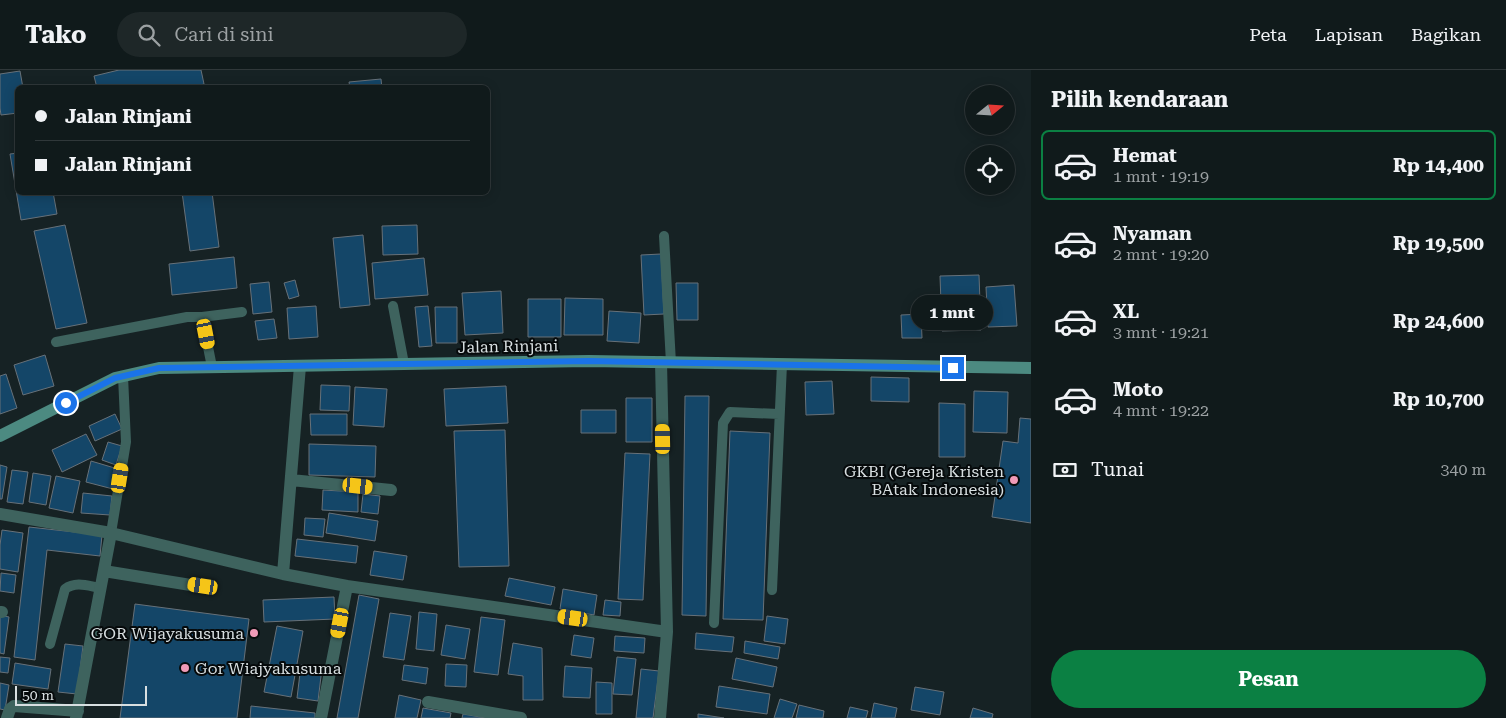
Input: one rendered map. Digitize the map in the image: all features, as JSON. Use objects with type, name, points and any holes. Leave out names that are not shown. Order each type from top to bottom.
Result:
[{"type":"street","name":"Jalan Rinjani","points":[[0,436],[115,378],[159,368],[589,361],[1031,368]]},
{"type":"street","points":[[660,718],[667,632],[666,362]]},
{"type":"street","points":[[283,574],[300,366]]},
{"type":"street","points":[[291,480],[391,490]]},
{"type":"street","points":[[0,514],[111,533],[283,574],[347,586],[667,632]]},
{"type":"street","points":[[7,718],[10,709],[14,706],[77,715],[111,533]]},
{"type":"street","points":[[104,570],[203,586]]},
{"type":"street","points":[[321,718],[347,586]]},
{"type":"street","points":[[428,702],[513,717]]},
{"type":"lane","points":[[664,236],[666,362]]},
{"type":"lane","points":[[393,306],[404,364]]},
{"type":"lane","points":[[56,342],[187,317],[242,312]]},
{"type":"lane","points":[[202,317],[212,367]]},
{"type":"lane","points":[[772,590],[782,364]]},
{"type":"lane","points":[[111,533],[126,442],[123,376]]},
{"type":"lane","points":[[714,623],[723,423],[730,412],[780,414]]},
{"type":"lane","points":[[50,644],[64,589],[70,585],[77,584],[101,588]]},
{"type":"building","points":[[119,70],[201,70],[204,84],[96,85],[94,76]]},
{"type":"building","points":[[20,71],[22,85],[15,85],[15,113],[1,115],[0,74]]},
{"type":"building","points":[[381,79],[382,85],[350,85],[349,82]]},
{"type":"building","points":[[15,153],[15,184],[10,154]]},
{"type":"building","points":[[17,195],[54,195],[57,214],[21,220]]},
{"type":"building","points":[[182,195],[212,195],[219,247],[190,251]]},
{"type":"building","points":[[65,225],[87,323],[56,329],[34,231]]},
{"type":"building","points":[[417,225],[418,254],[383,255],[382,226]]},
{"type":"building","points":[[363,235],[370,305],[340,308],[333,238]]},
{"type":"building","points":[[661,254],[664,314],[644,315],[641,255]]},
{"type":"building","points":[[234,257],[237,288],[172,295],[169,264]]},
{"type":"building","points":[[424,258],[428,295],[375,299],[372,263]]},
{"type":"building","points":[[979,275],[981,330],[942,331],[940,276]]},
{"type":"building","points":[[295,280],[299,296],[289,299],[284,283]]},
{"type":"building","points":[[269,282],[272,312],[253,314],[250,284]]},
{"type":"building","points":[[676,283],[698,283],[698,320],[677,320]]},
{"type":"building","points":[[1014,285],[1017,326],[988,327],[986,287]]},
{"type":"building","points":[[501,291],[503,333],[465,335],[462,293]]},
{"type":"building","points":[[565,298],[603,299],[603,335],[564,335]]},
{"type":"building","points":[[528,299],[561,299],[561,337],[528,337]]},
{"type":"building","points":[[316,306],[318,337],[289,339],[287,308]]},
{"type":"building","points":[[428,306],[432,346],[419,347],[415,307]]},
{"type":"building","points":[[435,307],[457,307],[457,343],[436,343]]},
{"type":"building","points":[[609,311],[641,313],[639,343],[607,341]]},
{"type":"building","points":[[921,314],[922,338],[902,338],[901,315]]},
{"type":"building","points":[[274,319],[277,338],[258,340],[255,321]]},
{"type":"building","points":[[45,355],[54,386],[23,395],[14,365]]},
{"type":"building","points":[[6,374],[17,408],[0,414],[0,376]]},
{"type":"building","points":[[871,377],[909,378],[909,402],[871,401]]},
{"type":"building","points":[[832,381],[834,414],[806,415],[805,382]]},
{"type":"building","points":[[321,385],[350,386],[349,411],[320,410]]},
{"type":"building","points":[[506,386],[508,423],[446,426],[444,389]]},
{"type":"building","points":[[355,387],[387,389],[384,427],[353,425]]},
{"type":"building","points":[[974,391],[1008,392],[1007,433],[973,432]]},
{"type":"building","points":[[685,396],[709,396],[706,616],[682,615]]},
{"type":"building","points":[[626,398],[652,398],[652,442],[626,442]]},
{"type":"building","points":[[939,403],[965,404],[965,457],[939,457]]},
{"type":"building","points":[[581,410],[616,410],[616,433],[581,433]]},
{"type":"building","points":[[115,414],[122,429],[95,441],[89,426]]},
{"type":"building","points":[[310,414],[347,414],[347,435],[311,435]]},
{"type":"building","name":"GKBI (Gereja Kristen BAtak Indonesia)","points":[[1020,418],[1031,419],[1031,523],[992,517],[1003,441],[1018,443]]},
{"type":"building","points":[[505,430],[509,566],[459,567],[454,431]]},
{"type":"building","points":[[730,431],[770,433],[763,620],[723,619]]},
{"type":"building","points":[[86,434],[97,455],[62,472],[52,450]]},
{"type":"building","points":[[108,442],[122,446],[116,465],[102,460]]},
{"type":"building","points":[[309,444],[376,446],[375,477],[309,475]]},
{"type":"building","points":[[625,453],[650,454],[643,600],[618,599]]},
{"type":"building","points":[[91,461],[118,469],[113,489],[86,482]]},
{"type":"building","points":[[0,465],[7,467],[2,499],[0,499]]},
{"type":"building","points":[[12,470],[28,472],[23,504],[7,502]]},
{"type":"building","points":[[33,473],[51,476],[46,505],[29,502]]},
{"type":"building","points":[[56,476],[80,481],[73,513],[49,508]]},
{"type":"building","points":[[323,490],[358,492],[358,512],[322,510]]},
{"type":"building","points":[[83,493],[112,496],[110,515],[81,513]]},
{"type":"building","points":[[363,494],[380,496],[378,514],[361,512]]},
{"type":"building","points":[[329,513],[378,521],[375,541],[326,533]]},
{"type":"building","points":[[305,518],[325,519],[323,537],[304,535]]},
{"type":"building","points":[[29,527],[102,535],[100,556],[47,550],[35,660],[14,657]]},
{"type":"building","points":[[2,530],[23,533],[18,572],[0,569]]},
{"type":"building","points":[[297,539],[358,546],[356,563],[295,556]]},
{"type":"building","points":[[374,551],[407,556],[403,580],[370,575]]},
{"type":"building","points":[[1,573],[16,575],[14,593],[0,591]]},
{"type":"building","points":[[509,578],[555,587],[551,605],[505,596]]},
{"type":"building","points":[[563,589],[597,595],[594,615],[560,609]]},
{"type":"building","points":[[359,595],[379,599],[358,718],[337,718]]},
{"type":"building","points":[[334,597],[335,619],[264,622],[263,600]]},
{"type":"building","points":[[605,600],[621,602],[620,616],[603,615]]},
{"type":"building","name":"Gor Wiajyakusuma","points":[[135,604],[249,619],[237,718],[120,718]]},
{"type":"building","points":[[419,612],[437,614],[434,651],[416,649]]},
{"type":"building","points":[[390,613],[411,616],[404,660],[383,657]]},
{"type":"building","points":[[0,615],[9,617],[4,654],[0,653]]},
{"type":"building","points":[[767,616],[788,619],[785,644],[764,641]]},
{"type":"building","points":[[481,617],[505,620],[498,675],[474,672]]},
{"type":"building","points":[[446,625],[470,629],[465,659],[441,655]]},
{"type":"building","points":[[277,626],[303,631],[291,697],[264,692]]},
{"type":"building","points":[[696,633],[734,637],[732,652],[695,649]]},
{"type":"building","points":[[574,635],[594,638],[591,658],[571,655]]},
{"type":"building","points":[[615,636],[645,638],[644,653],[614,651]]},
{"type":"building","points":[[745,641],[780,647],[778,659],[744,653]]},
{"type":"building","points":[[513,643],[542,648],[543,700],[523,700],[523,676],[508,674]]},
{"type":"building","points":[[65,644],[83,646],[77,694],[58,692]]},
{"type":"building","points":[[0,657],[10,658],[8,673],[0,672]]},
{"type":"building","points":[[617,657],[636,659],[632,695],[613,694]]},
{"type":"building","points":[[736,658],[777,667],[773,687],[732,679]]},
{"type":"building","points":[[15,663],[51,669],[48,689],[12,684]]},
{"type":"building","points":[[446,664],[467,665],[466,687],[445,686]]},
{"type":"building","points":[[301,665],[322,668],[318,701],[297,698]]},
{"type":"building","points":[[404,665],[428,668],[426,684],[402,680]]},
{"type":"building","points":[[565,666],[592,668],[590,698],[563,697]]},
{"type":"building","points":[[641,669],[659,671],[653,718],[636,718]]},
{"type":"building","points":[[596,682],[612,683],[612,714],[596,714]]},
{"type":"building","points":[[0,683],[9,685],[5,710],[0,709]]},
{"type":"building","points":[[719,686],[770,694],[767,714],[716,707]]},
{"type":"building","points":[[915,687],[944,692],[940,715],[911,710]]},
{"type":"building","points":[[399,695],[421,700],[417,718],[395,718]]},
{"type":"building","points":[[780,699],[797,704],[792,718],[774,718]]},
{"type":"building","points":[[874,703],[897,708],[895,718],[871,718]]},
{"type":"building","points":[[799,705],[824,711],[823,718],[796,718]]},
{"type":"building","points":[[251,706],[315,713],[315,718],[250,718]]},
{"type":"building","points":[[850,707],[868,711],[866,718],[847,718]]},
{"type":"building","points":[[423,708],[451,713],[450,718],[421,718]]},
{"type":"building","points":[[973,708],[993,714],[992,718],[970,718]]},
{"type":"building","points":[[463,714],[486,718],[462,718]]},
{"type":"building","points":[[698,714],[724,718],[698,718]]},
{"type":"place","name":"GKBI (Gereja Kristen BAtak Indonesia)","points":[[1014,480]]},
{"type":"place","name":"GOR Wijayakusuma","points":[[254,633]]},
{"type":"place","name":"Gor Wiajyakusuma","points":[[185,668]]},
{"type":"route","points":[[66,403],[115,378],[159,368],[589,361],[953,368]]}]
